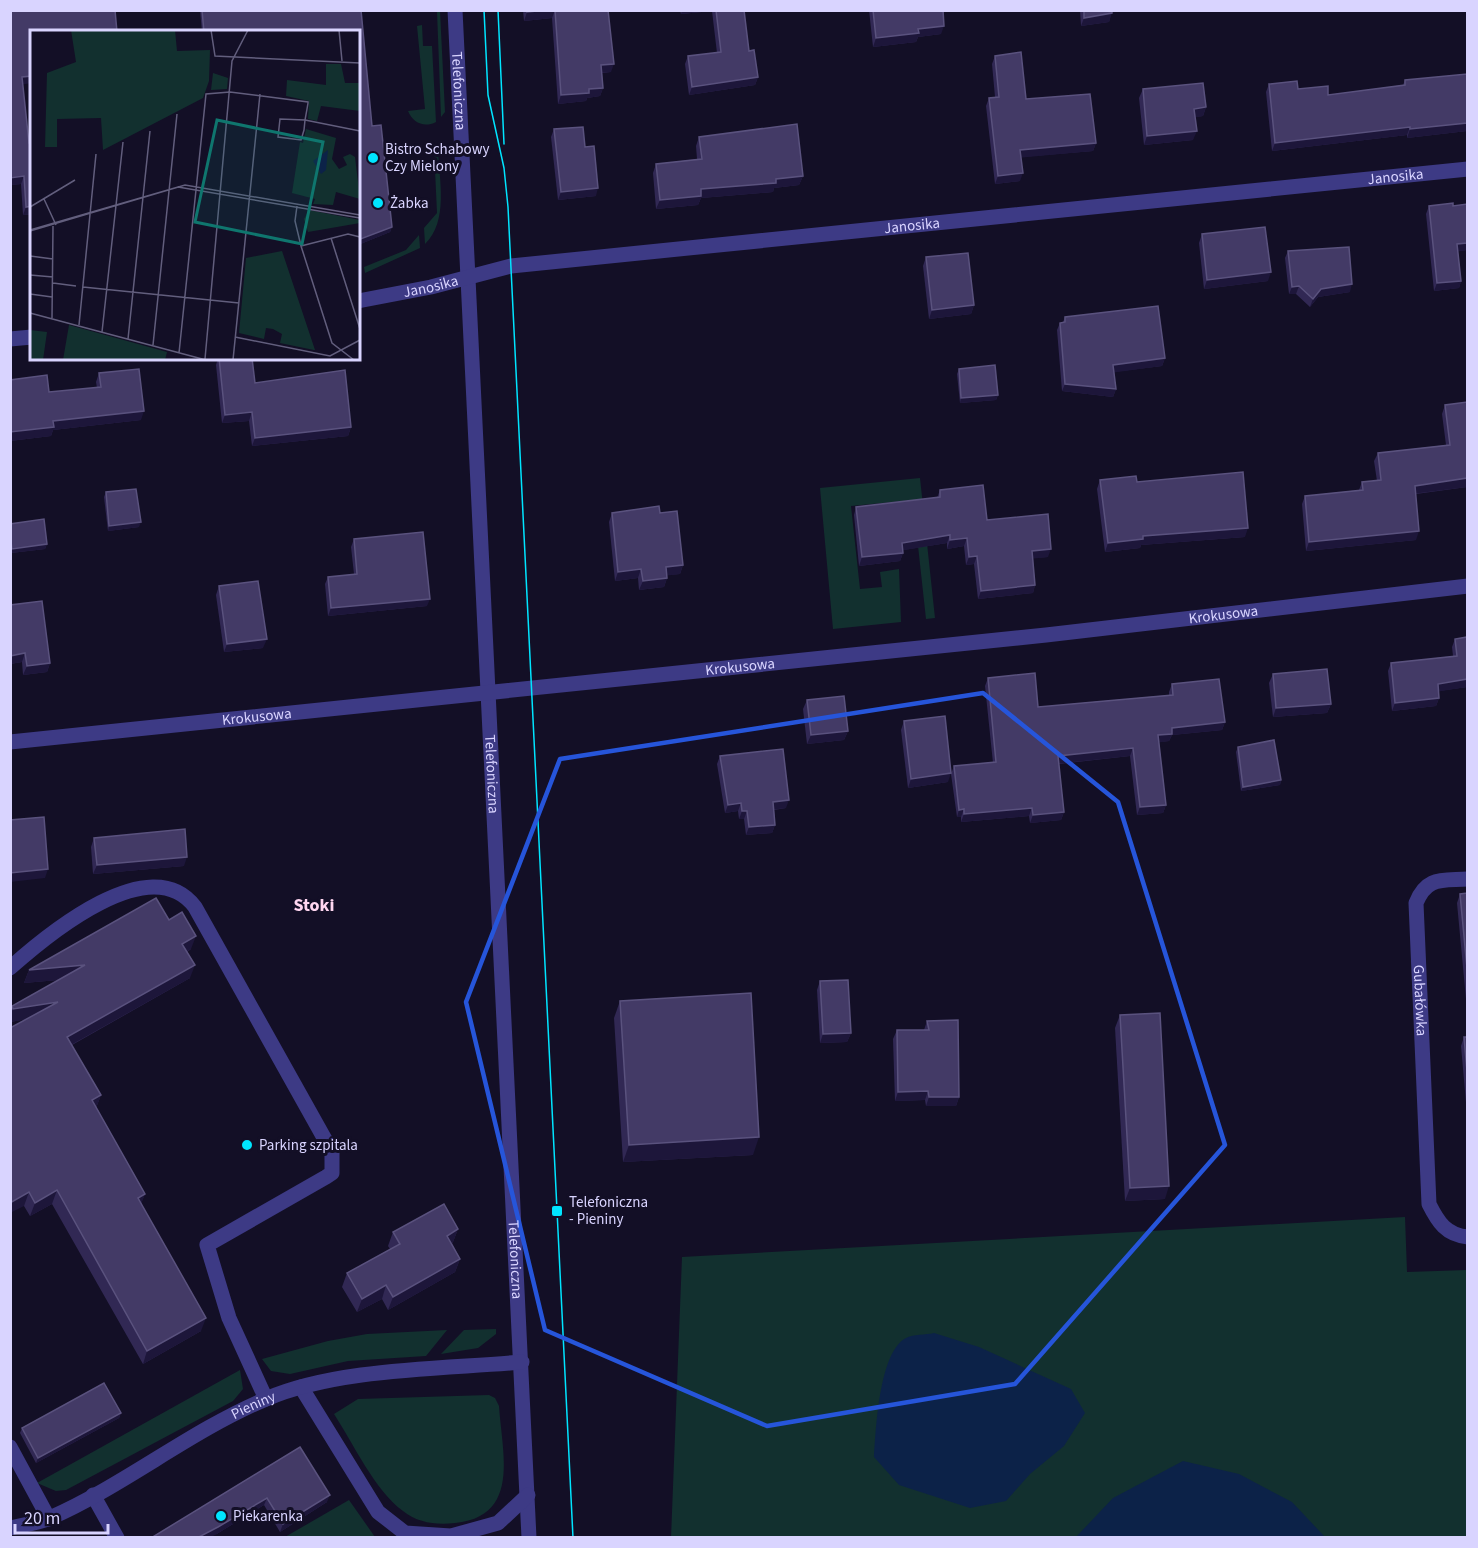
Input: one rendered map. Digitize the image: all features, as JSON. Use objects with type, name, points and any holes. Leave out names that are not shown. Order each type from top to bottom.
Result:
[{"type":"street","name":"Telefoniczna","points":[[455,10],[529,1538]]},
{"type":"street","name":"Janosika","points":[[360,301],[468,278],[511,266],[543,262],[1467,170]]},
{"type":"street","points":[[10,339],[30,337]]},
{"type":"street","name":"Krokusowa","points":[[10,742],[1046,635],[1467,586]]},
{"type":"street","name":"Gubałówka","points":[[1467,879],[1431,882],[1422,887],[1416,903],[1429,1203],[1443,1229],[1458,1236],[1467,1236]]},
{"type":"street","points":[[10,968],[44,938],[92,908],[128,890],[163,888],[188,898],[195,907],[332,1152],[332,1173],[207,1245],[229,1318],[266,1399]]},
{"type":"street","name":"Pieniny","points":[[10,1528],[49,1519],[266,1399],[301,1387],[340,1378],[522,1362]]},
{"type":"street","points":[[301,1387],[378,1512],[405,1533],[451,1536],[498,1523],[528,1495]]},
{"type":"street","points":[[10,1447],[49,1519]]},
{"type":"street","points":[[93,1495],[117,1538]]},
{"type":"highlighted area","points":[[983,693],[1118,802],[1225,1145],[1015,1384],[767,1426],[545,1330],[466,1002],[560,759]]},
{"type":"green space","points":[[437,11],[440,11],[445,112],[441,117]]},
{"type":"green space","points":[[422,25],[423,46],[432,46],[436,122],[432,124],[419,123],[408,111],[425,109],[417,26]]},
{"type":"green space","points":[[434,148],[438,150],[441,186],[440,212],[432,235],[425,244],[424,228],[437,213]]},
{"type":"green space","points":[[419,235],[420,248],[365,273],[364,267],[406,250]]},
{"type":"green space","points":[[920,478],[935,618],[926,619],[913,500],[851,506],[860,589],[882,587],[880,572],[899,569],[901,622],[833,629],[820,488]]},
{"type":"green space","points":[[1405,1217],[1407,1272],[1467,1270],[1467,1537],[671,1538],[682,1257]]},
{"type":"green space","points":[[496,1329],[496,1334],[478,1348],[441,1354],[464,1330]]},
{"type":"green space","points":[[447,1330],[426,1356],[348,1361],[290,1374],[271,1371],[262,1359],[328,1341],[367,1334]]},
{"type":"green space","points":[[240,1370],[243,1389],[233,1401],[66,1490],[56,1491],[37,1483]]},
{"type":"green space","points":[[489,1395],[495,1398],[499,1406],[503,1443],[503,1480],[499,1495],[490,1508],[476,1518],[455,1523],[441,1524],[421,1521],[393,1502],[365,1466],[334,1414],[358,1399]]},
{"type":"green space","points":[[349,1500],[375,1537],[285,1537]]},
{"type":"water","points":[[934,1333],[979,1347],[1071,1389],[1085,1413],[1064,1446],[1030,1474],[1006,1501],[970,1508],[899,1485],[874,1457],[881,1392],[890,1359],[897,1346],[906,1338]]},
{"type":"water","points":[[1183,1461],[1239,1474],[1292,1502],[1325,1537],[1076,1537],[1113,1498]]},
{"type":"building","points":[[10,10],[115,10],[117,30],[30,30],[30,76],[22,77],[30,143],[30,206],[26,207],[24,176],[10,178]]},
{"type":"building","points":[[202,10],[361,10],[372,126],[381,125],[392,227],[360,239],[360,30],[204,30]]},
{"type":"building","points":[[555,10],[608,10],[614,64],[601,65],[603,88],[589,89],[589,93],[561,95]]},
{"type":"building","points":[[716,10],[744,10],[749,51],[754,50],[758,77],[692,87],[688,56],[721,52]]},
{"type":"building","points":[[873,10],[943,10],[944,26],[918,29],[919,33],[876,38]]},
{"type":"building","points":[[1084,10],[1112,10],[1112,13],[1084,18]]},
{"type":"building","points":[[1021,52],[1026,99],[1090,94],[1096,143],[1020,150],[1023,173],[998,176],[989,98],[999,97],[995,56]]},
{"type":"building","points":[[1467,74],[1467,123],[1410,129],[1410,127],[1275,143],[1269,84],[1297,81],[1298,89],[1328,86],[1328,95],[1405,85],[1405,80]]},
{"type":"building","points":[[1203,83],[1206,107],[1194,109],[1197,131],[1147,136],[1143,89]]},
{"type":"building","points":[[797,124],[803,176],[776,179],[776,183],[701,189],[701,196],[660,200],[656,164],[702,159],[699,137]]},
{"type":"building","points":[[583,127],[585,147],[594,146],[598,188],[561,192],[554,129]]},
{"type":"building","points":[[1453,203],[1453,206],[1467,204],[1467,243],[1457,244],[1461,281],[1437,283],[1429,206]]},
{"type":"building","points":[[1265,227],[1271,272],[1207,280],[1202,234]]},
{"type":"building","points":[[1349,247],[1352,284],[1321,289],[1313,299],[1299,286],[1292,287],[1288,251]]},
{"type":"building","points":[[968,253],[974,305],[932,310],[926,257]]},
{"type":"building","points":[[1158,306],[1165,358],[1113,365],[1116,389],[1065,384],[1060,323],[1065,322],[1065,317]]},
{"type":"building","points":[[219,360],[252,360],[255,383],[345,370],[351,427],[255,438],[252,412],[225,415]]},
{"type":"building","points":[[995,365],[998,395],[961,398],[959,369]]},
{"type":"building","points":[[139,369],[144,411],[53,421],[54,427],[10,432],[10,380],[47,375],[49,392],[101,387],[99,373]]},
{"type":"building","points":[[1467,402],[1467,478],[1415,486],[1419,531],[1309,542],[1305,496],[1363,490],[1362,482],[1381,480],[1378,453],[1450,445],[1445,405]]},
{"type":"building","points":[[1243,472],[1248,528],[1143,536],[1143,539],[1108,543],[1100,480],[1136,476],[1137,482]]},
{"type":"building","points":[[983,485],[987,520],[1048,514],[1051,549],[1032,551],[1035,585],[981,591],[977,556],[969,557],[967,538],[950,540],[950,535],[902,543],[903,553],[862,557],[856,507],[940,497],[940,490]]},
{"type":"building","points":[[136,489],[141,522],[109,526],[106,492]]},
{"type":"building","points":[[659,506],[660,513],[677,511],[683,565],[666,567],[667,578],[643,581],[641,569],[618,572],[612,513]]},
{"type":"building","points":[[44,519],[47,544],[12,549],[10,524]]},
{"type":"building","points":[[423,532],[430,599],[331,608],[328,577],[357,574],[354,539]]},
{"type":"building","points":[[258,581],[267,639],[227,644],[219,586]]},
{"type":"building","points":[[42,601],[50,663],[27,666],[25,653],[10,656],[10,605]]},
{"type":"building","points":[[1467,637],[1467,679],[1438,684],[1439,698],[1395,703],[1391,663],[1457,656],[1455,639]]},
{"type":"building","points":[[1327,669],[1331,704],[1276,708],[1273,674]]},
{"type":"building","points":[[1035,673],[1038,707],[1173,695],[1172,684],[1219,679],[1225,722],[1172,728],[1172,734],[1158,735],[1166,805],[1140,807],[1133,748],[1058,756],[1064,812],[1033,815],[1032,808],[964,814],[964,809],[959,810],[954,766],[996,762],[988,678]]},
{"type":"building","points":[[844,696],[848,731],[811,735],[807,700]]},
{"type":"building","points":[[945,716],[951,773],[911,779],[904,721]]},
{"type":"building","points":[[1274,740],[1281,780],[1243,787],[1238,747]]},
{"type":"building","points":[[783,749],[789,800],[773,802],[775,825],[749,827],[747,811],[742,811],[741,803],[728,805],[720,756]]},
{"type":"building","points":[[44,817],[48,869],[10,873],[10,820]]},
{"type":"building","points":[[185,829],[187,857],[97,865],[94,838]]},
{"type":"building","points":[[1467,893],[1467,968],[1460,894]]},
{"type":"building","points":[[156,898],[169,920],[182,912],[196,936],[182,944],[195,965],[67,1037],[101,1095],[92,1100],[145,1194],[138,1198],[206,1318],[147,1351],[57,1190],[35,1203],[29,1192],[10,1203],[10,1028],[58,1002],[13,1009],[12,1006],[85,965],[29,970]]},
{"type":"building","points":[[848,980],[851,1033],[823,1034],[820,981]]},
{"type":"building","points":[[751,993],[759,1137],[629,1145],[620,1001]]},
{"type":"building","points":[[1160,1013],[1169,1186],[1130,1188],[1120,1015]]},
{"type":"building","points":[[958,1020],[959,1097],[929,1097],[928,1091],[898,1092],[897,1030],[929,1030],[927,1021]]},
{"type":"building","points":[[1464,1037],[1467,1037],[1467,1071]]},
{"type":"building","points":[[444,1204],[458,1229],[447,1236],[460,1259],[393,1297],[386,1285],[362,1299],[347,1273],[400,1244],[393,1232]]},
{"type":"building","points":[[104,1383],[121,1413],[38,1458],[22,1428]]},
{"type":"building","points":[[300,1447],[330,1495],[283,1524],[267,1498],[197,1538],[151,1538]]},
{"type":"tram line","points":[[484,10],[488,95],[504,168],[508,207],[573,1538]]},
{"type":"tram line","points":[[498,10],[504,144]]},
{"type":"place","name":"Bistro Schabowy Czy Mielony","points":[[373,158]]},
{"type":"place","name":"Żabka","points":[[378,203]]},
{"type":"place","name":"Parking szpitala","points":[[247,1145]]},
{"type":"place","name":"Telefoniczna - Pieniny","points":[[557,1211]]},
{"type":"place","name":"Piekarenka","points":[[221,1516]]},
{"type":"district","name":"Stoki","points":[[314,905]]}]
